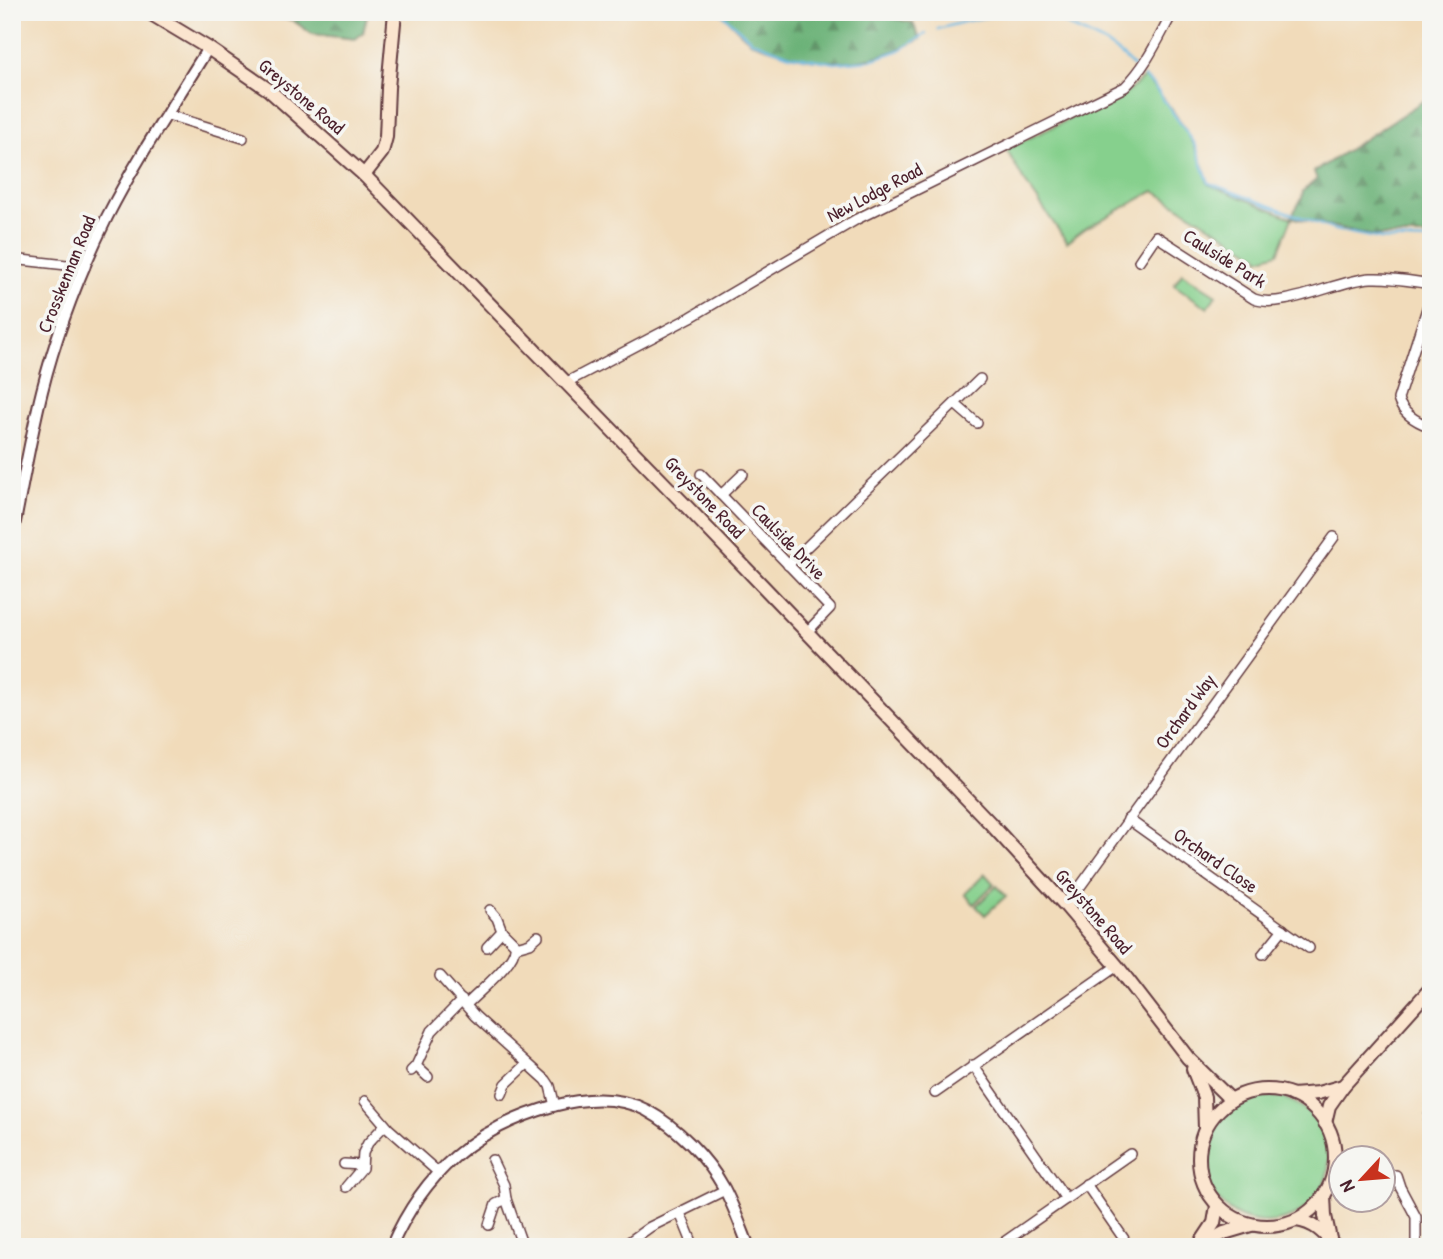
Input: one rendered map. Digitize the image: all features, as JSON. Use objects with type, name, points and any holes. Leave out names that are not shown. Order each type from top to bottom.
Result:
[{"type":"main road","name":"Greystone Road","points":[[148,12],[208,48],[269,90],[364,175],[567,382],[1066,906],[1117,966],[1188,1058],[1231,1100]]},
{"type":"main road","points":[[364,175],[380,155],[386,141],[396,12]]},
{"type":"main road","points":[[1325,1123],[1329,1107],[1343,1086],[1431,988]]},
{"type":"main road","name":"Greystone Road","points":[[1188,1058],[1204,1097],[1205,1129]]},
{"type":"main road","points":[[1292,1095],[1318,1093],[1343,1086]]},
{"type":"main road","points":[[1258,1091],[1292,1095],[1305,1102],[1325,1123],[1335,1154],[1333,1175],[1324,1195],[1312,1209],[1296,1220],[1266,1227],[1251,1225],[1217,1206],[1208,1192],[1200,1169],[1200,1145],[1205,1129],[1216,1112],[1231,1100],[1258,1091]]},
{"type":"main road","points":[[1324,1195],[1325,1216],[1333,1244]]},
{"type":"main road","points":[[1198,1247],[1214,1223],[1217,1206]]},
{"type":"main road","points":[[1296,1220],[1313,1225],[1333,1244]]},
{"type":"main road","points":[[1198,1247],[1224,1233],[1251,1225]]},
{"type":"street","name":"New Lodge Road","points":[[567,382],[691,317],[857,219],[1125,87],[1147,60],[1173,12]]},
{"type":"street","name":"Crosskennan Road","points":[[12,537],[42,390],[65,316],[113,206],[148,142],[168,115],[208,48]]},
{"type":"street","points":[[168,115],[243,138]]},
{"type":"street","name":"Caulside Park","points":[[1139,261],[1156,236],[1254,299],[1264,302],[1279,301],[1371,278],[1431,284]]},
{"type":"street","points":[[12,259],[85,267]]},
{"type":"street","points":[[1431,296],[1398,399],[1404,410],[1419,423],[1431,427]]},
{"type":"street","points":[[788,565],[980,379]]},
{"type":"street","points":[[955,404],[977,423]]},
{"type":"street","name":"Caulside Drive","points":[[701,474],[830,608],[807,632]]},
{"type":"street","points":[[721,495],[743,474]]},
{"type":"street","name":"Orchard Way","points":[[1066,906],[1334,537]]},
{"type":"street","name":"Orchard Close","points":[[1128,819],[1309,948]]},
{"type":"street","points":[[428,1077],[413,1068],[432,1031],[508,963],[515,953],[516,947],[512,940],[502,931],[497,918],[490,910]]},
{"type":"street","points":[[1263,954],[1283,929]]},
{"type":"street","points":[[487,947],[502,931]]},
{"type":"street","points":[[516,947],[530,943],[538,936]]},
{"type":"street","points":[[935,1093],[1117,966]]},
{"type":"street","points":[[440,976],[548,1082],[555,1106]]},
{"type":"street","points":[[502,1094],[506,1084],[527,1064]]},
{"type":"street","points":[[973,1065],[1066,1199]]},
{"type":"street","points":[[391,1247],[418,1199],[439,1173],[464,1149],[491,1129],[520,1116],[555,1106],[605,1099],[645,1110],[670,1126],[692,1147],[712,1169],[725,1190],[749,1247]]},
{"type":"street","points":[[365,1101],[384,1125],[439,1173]]},
{"type":"street","points":[[1428,1126],[1431,1104]]},
{"type":"street","points":[[346,1187],[360,1171],[365,1148],[384,1125]]},
{"type":"street","points":[[996,1247],[1130,1154]]},
{"type":"street","points":[[492,1160],[504,1185],[506,1199],[523,1247]]},
{"type":"street","points":[[344,1164],[362,1165]]},
{"type":"street","points":[[1398,1181],[1416,1217],[1416,1247]]},
{"type":"street","points":[[1086,1184],[1124,1239]]},
{"type":"street","points":[[622,1247],[640,1233],[725,1190]]},
{"type":"street","points":[[489,1225],[496,1204],[506,1199]]},
{"type":"street","points":[[680,1213],[694,1247]]},
{"type":"green space","points":[[231,12],[368,12],[363,33],[355,39],[312,34],[292,20]]},
{"type":"green space","points":[[720,12],[868,12],[913,23],[920,39],[867,59],[833,62],[815,60],[752,42]]},
{"type":"green space","points":[[1144,77],[1184,127],[1199,156],[1208,184],[1292,218],[1278,253],[1259,259],[1259,256],[1154,191],[1086,228],[1067,242],[1023,179],[1006,149],[1129,91]]},
{"type":"green space","points":[[1431,96],[1431,236],[1374,236],[1291,217],[1303,191],[1317,179],[1314,172]]},
{"type":"green space","points":[[1182,273],[1216,295],[1208,308],[1174,285]]},
{"type":"green space","points":[[985,874],[994,884],[974,904],[965,894]]},
{"type":"green space","points":[[997,886],[1006,896],[985,915],[976,906]]},
{"type":"green space","points":[[1266,1096],[1290,1101],[1301,1107],[1318,1124],[1327,1147],[1327,1171],[1318,1194],[1301,1211],[1290,1217],[1266,1222],[1242,1217],[1222,1203],[1208,1183],[1203,1159],[1208,1135],[1222,1115],[1242,1101]]},
{"type":"waterway","points":[[720,12],[752,41],[790,55],[835,63],[871,60],[900,50],[926,34]]},
{"type":"waterway","points":[[938,29],[994,15],[1040,13],[1054,17],[1100,41],[1134,67]]},
{"type":"waterway","points":[[1144,77],[1154,86],[1195,144],[1209,183],[1335,230],[1381,239],[1431,241]]}]
